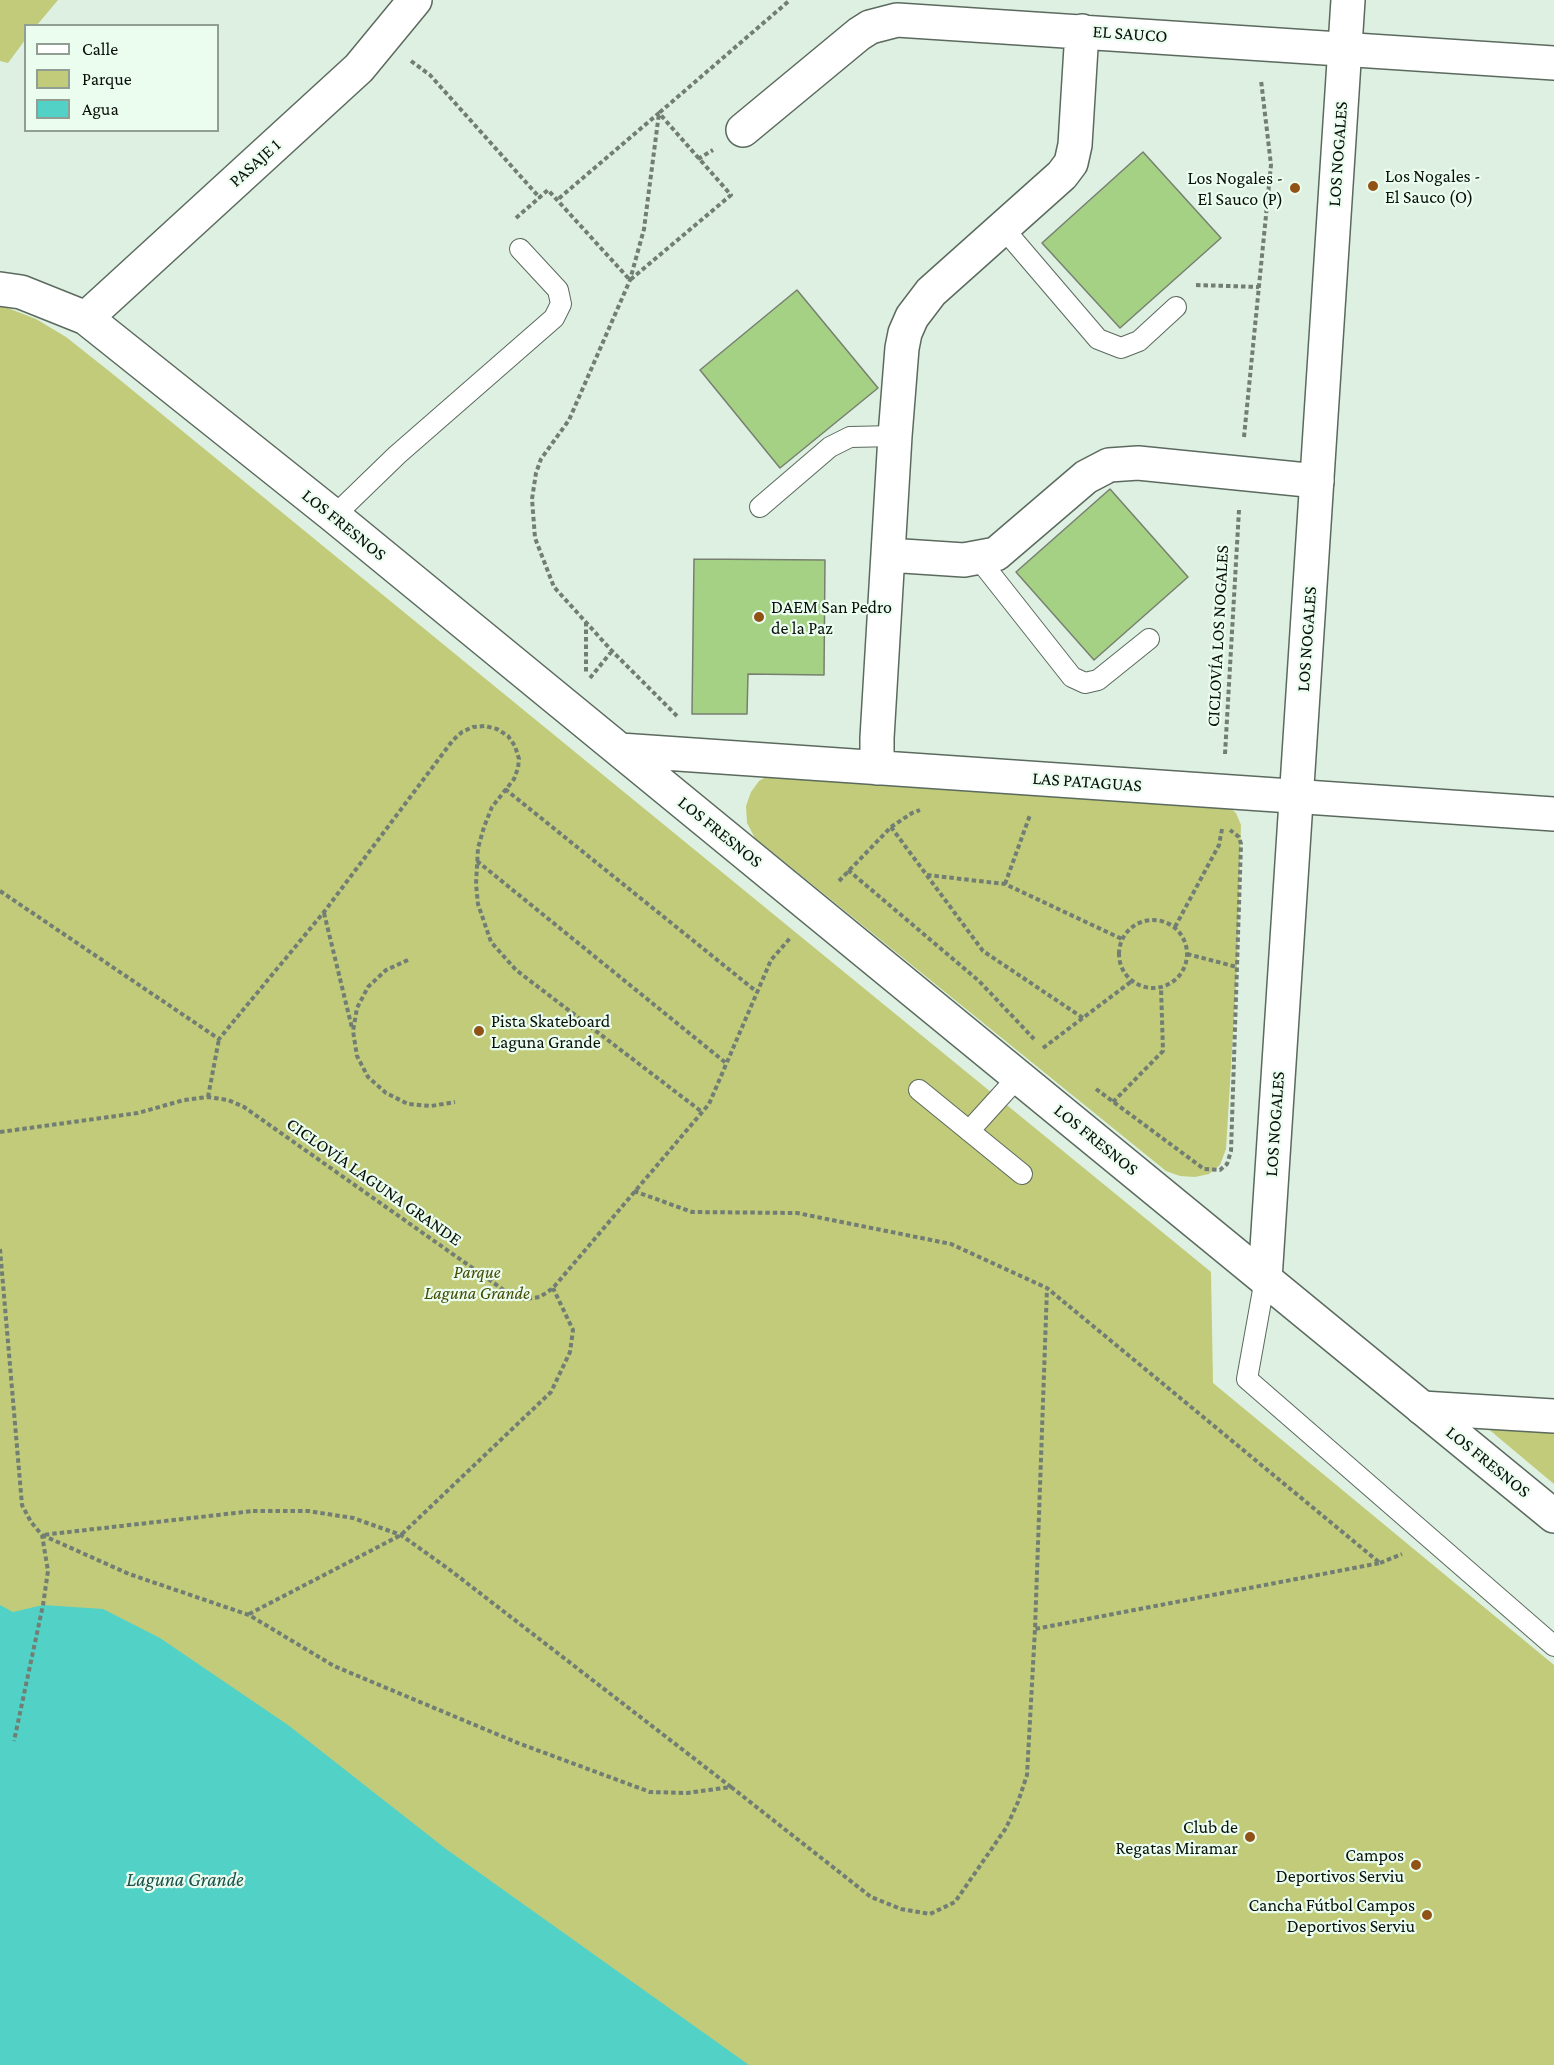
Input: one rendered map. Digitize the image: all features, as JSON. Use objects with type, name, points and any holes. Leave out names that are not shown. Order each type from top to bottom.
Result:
[{"type":"street","name":"PASAJE 1","points":[[86,318],[360,68],[415,0]]},
{"type":"street","name":"LOS NOGALES","points":[[1265,1279],[1348,0]]},
{"type":"street","name":"EL SAUCO","points":[[743,130],[859,34],[897,20],[914,10],[1082,31],[1554,63]]},
{"type":"street","points":[[877,768],[902,348],[912,317],[932,292],[1062,175],[1071,163],[1075,145],[1082,31]]},
{"type":"street","name":"LOS FRESNOS","points":[[0,289],[21,292],[86,318],[334,516],[1554,1516]]},
{"type":"street","points":[[888,555],[964,560],[996,554],[1086,477],[1109,465],[1138,463],[1317,481]]},
{"type":"street","name":"LAS PATAGUAS","points":[[620,750],[1554,814]]},
{"type":"street","name":"LOS FRESNOS","points":[[1422,1408],[1554,1416]]},
{"type":"lane","points":[[1003,228],[1098,339],[1121,348],[1139,341],[1176,307]]},
{"type":"lane","points":[[334,516],[397,455],[554,318],[561,304],[558,290],[520,249]]},
{"type":"lane","points":[[760,507],[830,447],[850,437],[895,436]]},
{"type":"lane","points":[[978,558],[1072,677],[1085,683],[1098,680],[1149,639]]},
{"type":"lane","points":[[969,1131],[1018,1077]]},
{"type":"lane","points":[[919,1090],[1022,1174]]},
{"type":"lane","points":[[1265,1279],[1247,1379],[1554,1646]]},
{"type":"path","points":[[383,42],[430,75],[540,198]]},
{"type":"path","name":"CICLOVÍA LOS NOGALES","points":[[1223,792],[1241,473],[1271,165],[1261,88],[1263,43]]},
{"type":"path","points":[[520,249],[502,230],[548,190],[557,200],[630,280],[730,195],[659,113],[557,200]]},
{"type":"path","points":[[1176,307],[1172,293],[1180,285],[1258,287]]},
{"type":"path","points":[[586,621],[586,684]]},
{"type":"path","points":[[208,1097],[219,1039],[324,912],[453,740],[462,732],[473,727],[485,726],[497,729],[508,736],[515,746],[519,759],[514,779],[492,807],[483,827],[477,860],[478,904],[491,942],[516,970],[702,1112]]},
{"type":"path","points":[[505,789],[757,992]]},
{"type":"path","points":[[814,910],[848,870],[891,827],[912,813],[925,808]]},
{"type":"path","points":[[1005,884],[1030,814],[1041,814]]},
{"type":"path","points":[[1095,1088],[1204,1169],[1220,1170],[1227,1164],[1231,1151],[1241,844],[1239,837],[1223,824],[1219,845],[1175,927]]},
{"type":"path","points":[[891,827],[983,951],[1083,1018]]},
{"type":"path","points":[[477,860],[726,1063]]},
{"type":"path","points":[[848,870],[979,981],[1052,1055]]},
{"type":"path","points":[[927,875],[1005,884],[1122,939]]},
{"type":"path","points":[[0,891],[219,1039]]},
{"type":"path","name":"CICLOVÍA LAGUNA GRANDE","points":[[0,1132],[138,1113],[184,1100],[208,1097],[228,1100],[244,1107],[508,1293],[525,1299],[540,1297],[553,1288],[709,1104],[771,960],[814,910]]},
{"type":"path","points":[[324,912],[357,1056],[368,1077],[386,1093],[408,1104],[431,1106],[455,1102]]},
{"type":"path","points":[[1146,921],[1161,921],[1175,927],[1184,939],[1187,954],[1184,969],[1175,981],[1161,987],[1146,987],[1132,981],[1122,969],[1119,954],[1122,939],[1132,927],[1146,921]]},
{"type":"path","points":[[1187,954],[1237,967]]},
{"type":"path","points":[[353,1031],[357,1008],[368,987],[386,970],[408,960]]},
{"type":"path","points":[[1043,1048],[1132,981]]},
{"type":"path","points":[[1113,1102],[1163,1051],[1161,987]]},
{"type":"path","points":[[634,1191],[692,1212],[798,1213],[951,1244],[1047,1288],[1380,1563],[1035,1629]]},
{"type":"path","points":[[0,1248],[22,1505],[31,1522],[42,1535],[129,1575],[249,1615],[334,1666],[518,1743],[650,1792],[687,1793],[730,1787]]},
{"type":"path","points":[[249,1615],[401,1535],[551,1392],[570,1352],[573,1330],[553,1288]]},
{"type":"path","points":[[42,1535],[253,1511],[308,1511],[353,1518],[401,1535],[450,1570],[871,1897],[901,1909],[930,1914],[955,1902],[1006,1828],[1027,1775],[1035,1629],[1047,1288]]},
{"type":"path","points":[[14,1741],[43,1605],[48,1570],[42,1535]]},
{"type":"green space","points":[[0,0],[58,0],[38,24],[24,24],[24,41],[8,63],[0,61]]},
{"type":"green space","name":"Parque Laguna Grande","points":[[0,305],[36,319],[66,337],[109,371],[1211,1272],[1213,1383],[1554,1665],[1554,2065],[0,2065]]},
{"type":"green space","points":[[771,774],[1229,807],[1236,813],[1241,825],[1237,967],[1226,1149],[1220,1165],[1209,1174],[1195,1177],[1180,1176],[1166,1171],[755,838],[747,823],[746,806],[751,792],[759,781]]},
{"type":"green space","points":[[1474,1417],[1554,1423],[1554,1484]]},
{"type":"water","name":"Laguna Grande","points":[[0,1605],[13,1612],[43,1605],[103,1609],[160,1638],[288,1725],[446,1849],[749,2065],[0,2065]]},
{"type":"building","points":[[1143,152],[1221,238],[1120,328],[1042,243]]},
{"type":"building","points":[[797,290],[878,388],[780,468],[700,370]]},
{"type":"building","points":[[1110,489],[1188,577],[1094,660],[1016,572]]},
{"type":"building","name":"DAEM San Pedro de la Paz","points":[[694,559],[825,560],[824,675],[748,674],[747,714],[692,714]]},
{"type":"place","name":"Los Nogales - El Sauco (O)","points":[[1373,186]]},
{"type":"place","name":"Los Nogales - El Sauco (P)","points":[[1295,188]]},
{"type":"place","name":"DAEM San Pedro de la Paz","points":[[759,617]]},
{"type":"place","name":"Pista Skateboard Laguna Grande","points":[[479,1031]]},
{"type":"place","name":"Club de Regatas Miramar","points":[[1250,1837]]},
{"type":"place","name":"Campos Deportivos Serviu","points":[[1416,1865]]},
{"type":"place","name":"Cancha Fútbol Campos Deportivos Serviu","points":[[1427,1915]]}]
